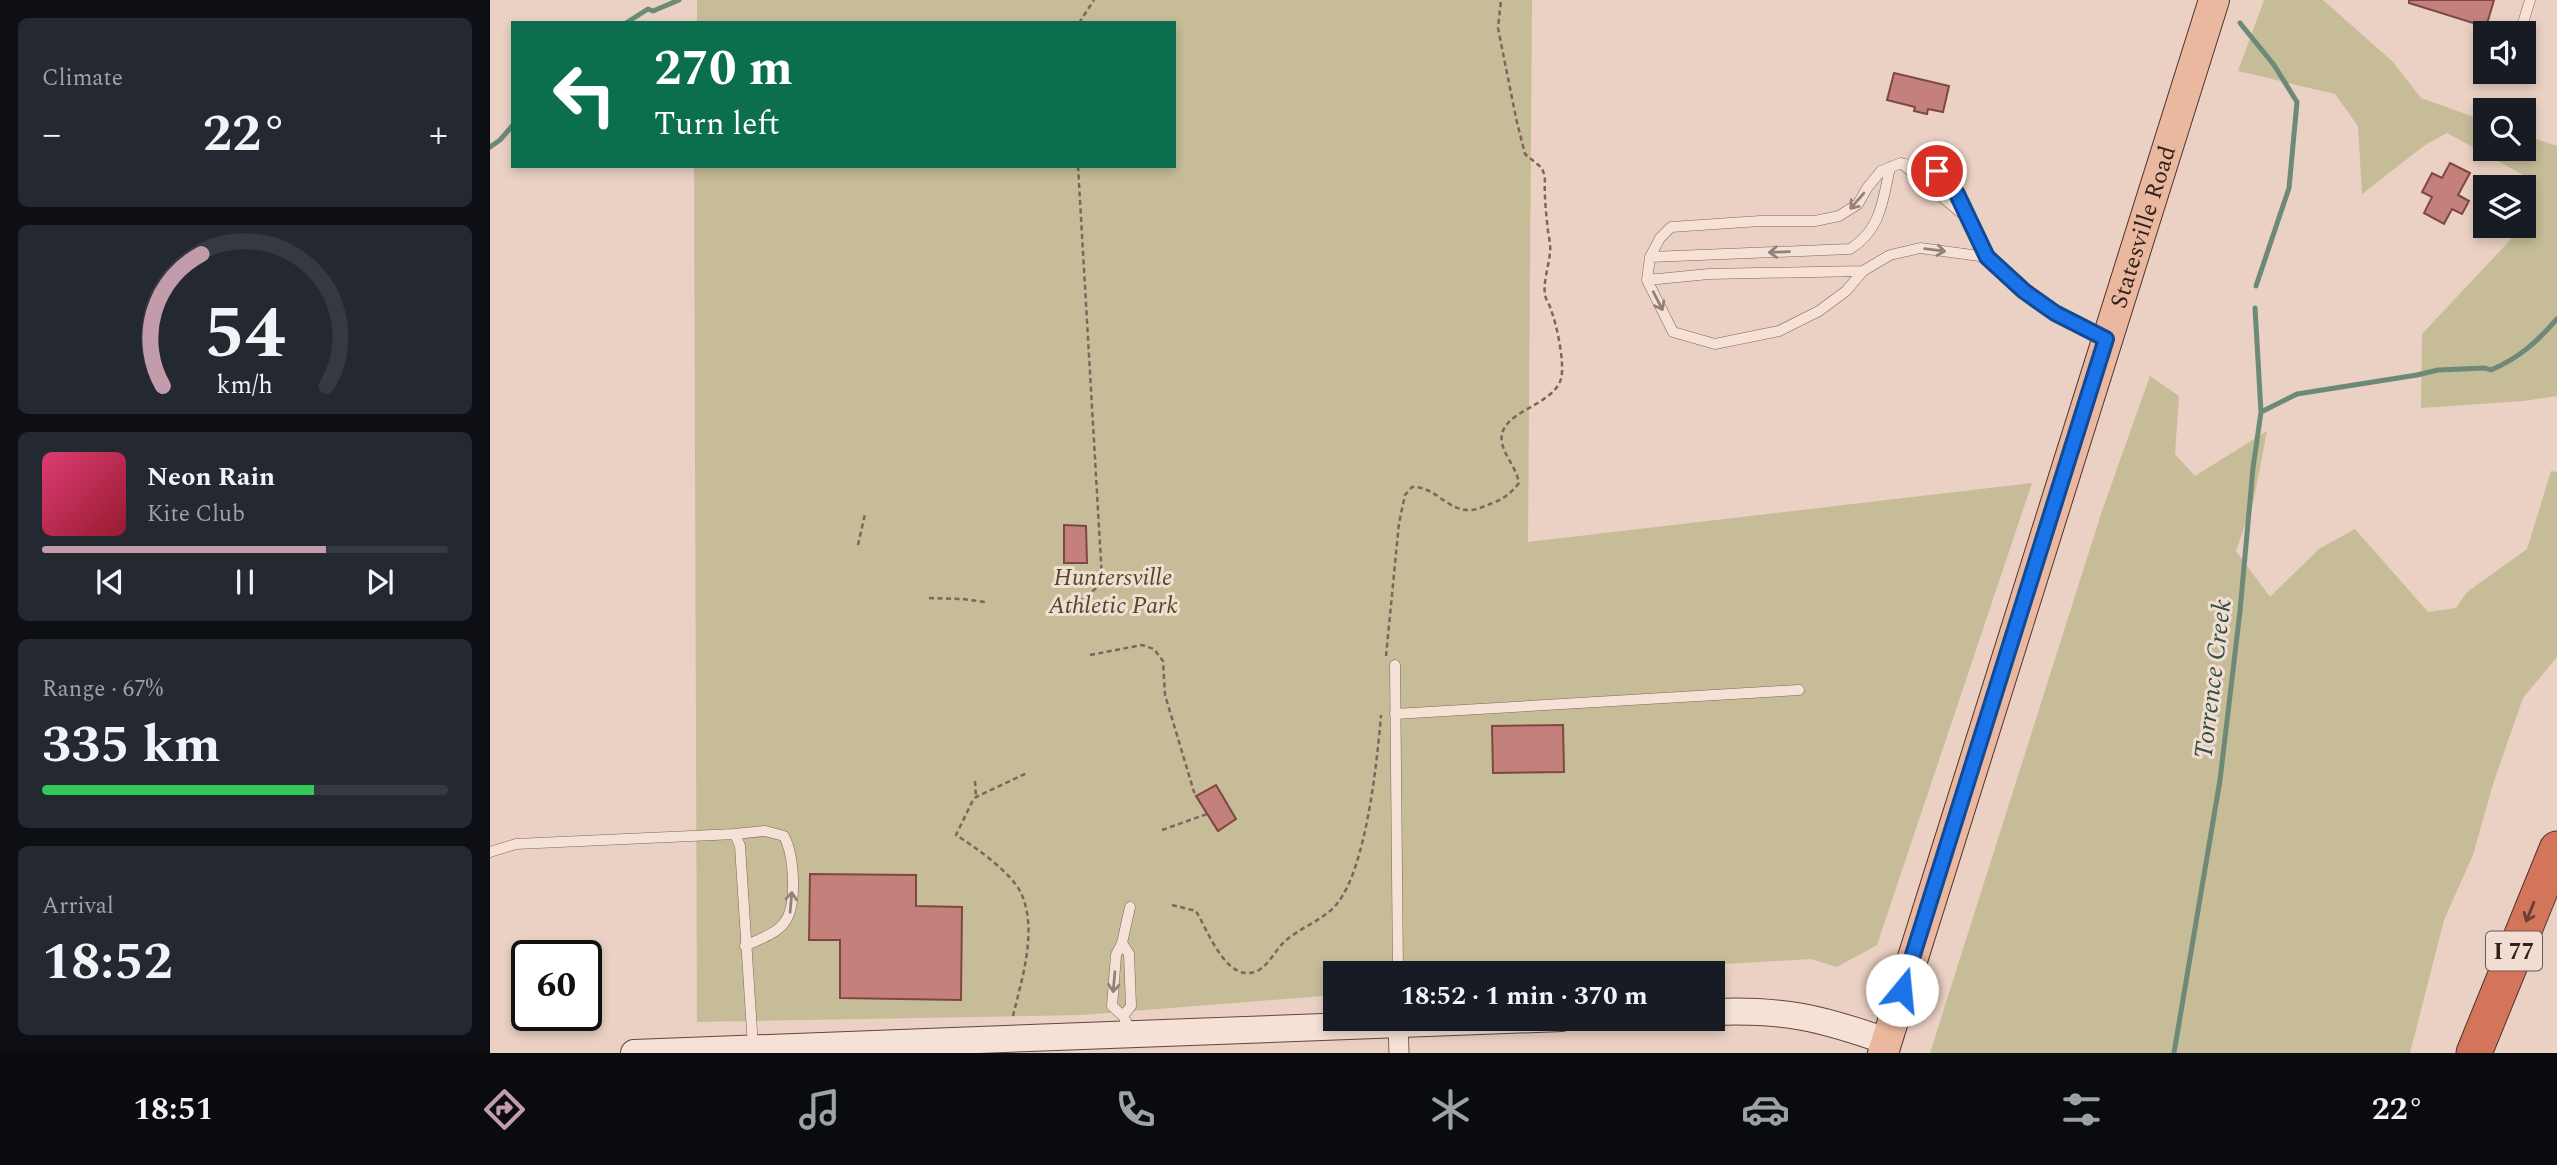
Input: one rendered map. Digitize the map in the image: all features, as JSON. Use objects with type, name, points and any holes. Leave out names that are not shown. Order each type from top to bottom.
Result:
[{"type":"highway","name":"I 77","points":[[2474,1053],[2557,849]]},
{"type":"main road","name":"Statesville Road","points":[[1885,1047],[2214,0]]},
{"type":"street","points":[[1725,1012],[1798,1015],[1839,1024],[1885,1047]]},
{"type":"street","points":[[634,1053],[1006,1039],[1128,1026],[1323,1023]]},
{"type":"street","points":[[1398,1031],[1399,1053]]},
{"type":"lane","points":[[2524,21],[2530,0]]},
{"type":"lane","points":[[1987,257],[1920,248],[1889,255],[1863,271],[1846,291],[1819,311],[1779,331],[1715,344],[1673,332],[1647,280],[1650,257],[1660,238],[1671,227],[1760,221],[1815,221],[1839,216],[1857,204],[1881,171],[1901,163],[1972,222],[1987,257],[2024,291],[2055,313],[2106,339]]},
{"type":"lane","points":[[1650,257],[1850,249],[1860,243],[1881,215],[1890,167]]},
{"type":"lane","points":[[1647,280],[1709,274],[1863,271]]},
{"type":"lane","points":[[1390,662],[1395,714],[1398,961]]},
{"type":"lane","points":[[1395,714],[1799,690]]},
{"type":"lane","points":[[490,852],[516,844],[765,831],[784,836],[789,847],[792,911],[783,926],[745,946]]},
{"type":"lane","points":[[735,834],[740,846],[753,1048]]},
{"type":"lane","points":[[1128,1026],[1112,1006],[1116,955],[1122,943],[1130,907]]},
{"type":"lane","points":[[1122,943],[1129,954],[1131,1006],[1128,1026]]},
{"type":"path","points":[[1080,21],[1094,0]]},
{"type":"path","points":[[1390,662],[1399,523],[1405,495],[1412,487],[1420,487],[1463,510],[1475,510],[1502,500],[1519,483],[1517,471],[1502,442],[1502,434],[1519,414],[1544,401],[1555,391],[1561,380],[1553,313],[1545,296],[1550,251],[1545,177],[1542,168],[1525,154],[1516,118],[1498,28],[1501,0]]},
{"type":"path","points":[[1078,168],[1102,579],[1099,586],[1080,601]]},
{"type":"path","points":[[858,545],[865,514]]},
{"type":"path","points":[[929,598],[985,602]]},
{"type":"path","points":[[1090,655],[1142,645],[1159,654],[1163,661],[1166,695],[1185,767],[1194,792],[1199,794]]},
{"type":"path","points":[[1172,905],[1196,911],[1225,963],[1243,973],[1252,973],[1261,968],[1283,943],[1334,908],[1353,877],[1374,783],[1382,706]]},
{"type":"path","points":[[1006,1039],[1024,963],[1029,922],[1020,891],[978,848],[956,835],[976,797],[1027,773]]},
{"type":"path","points":[[975,781],[976,797]]},
{"type":"path","points":[[1162,830],[1207,814]]},
{"type":"green space","name":"Huntersville Athletic Park","points":[[697,0],[1532,0],[1528,542],[2032,483],[1877,945],[1837,967],[1811,959],[1725,964],[1725,961],[1323,961],[1323,996],[1082,1015],[697,1022],[694,168],[1176,168],[1176,21],[697,21]]},
{"type":"green space","points":[[2264,0],[2323,0],[2393,62],[2421,98],[2473,117],[2473,147],[2447,133],[2425,145],[2362,194],[2358,126],[2335,94],[2238,71]]},
{"type":"green space","points":[[2536,139],[2557,146],[2557,396],[2421,408],[2422,334],[2512,238],[2536,238],[2536,175],[2523,175],[2498,161],[2536,161]]},
{"type":"green space","points":[[2150,376],[2179,396],[2175,454],[2195,476],[2267,431],[2254,499],[2236,551],[2270,597],[2319,549],[2355,529],[2428,612],[2456,608],[2467,592],[2527,549],[2551,471],[2557,472],[2557,657],[2523,698],[2493,784],[2473,855],[2444,920],[2410,1053],[1930,1053],[2102,511]]},
{"type":"building","points":[[2409,0],[2494,0],[2488,21],[2473,23],[2409,3]]},
{"type":"building","points":[[1894,73],[1949,86],[1943,112],[1928,109],[1927,114],[1914,111],[1915,107],[1887,100]]},
{"type":"building","points":[[2450,163],[2470,173],[2458,195],[2469,201],[2462,214],[2452,209],[2444,224],[2424,213],[2432,197],[2422,192],[2432,173],[2442,178]]},
{"type":"building","points":[[1064,525],[1086,526],[1087,563],[1064,563]]},
{"type":"building","points":[[1563,725],[1564,772],[1493,773],[1492,726]]},
{"type":"building","points":[[1216,785],[1236,819],[1218,831],[1196,796]]},
{"type":"building","points":[[810,874],[916,875],[916,906],[962,907],[961,1000],[840,998],[840,940],[809,940]]},
{"type":"waterway","points":[[629,21],[648,9],[653,11],[679,0]]},
{"type":"waterway","name":"Torrence Creek","points":[[2240,23],[2274,65],[2297,102],[2289,188],[2256,286]]},
{"type":"waterway","points":[[490,147],[511,127]]},
{"type":"waterway","name":"Torrence Creek","points":[[2174,1053],[2220,780],[2240,611],[2261,412],[2255,308]]},
{"type":"waterway","points":[[2261,412],[2297,394],[2438,370],[2491,370],[2527,349],[2557,319]]},
{"type":"route","points":[[1902,990],[2106,339],[2055,313],[2024,291],[1987,257],[1957,194],[1937,171]]}]
